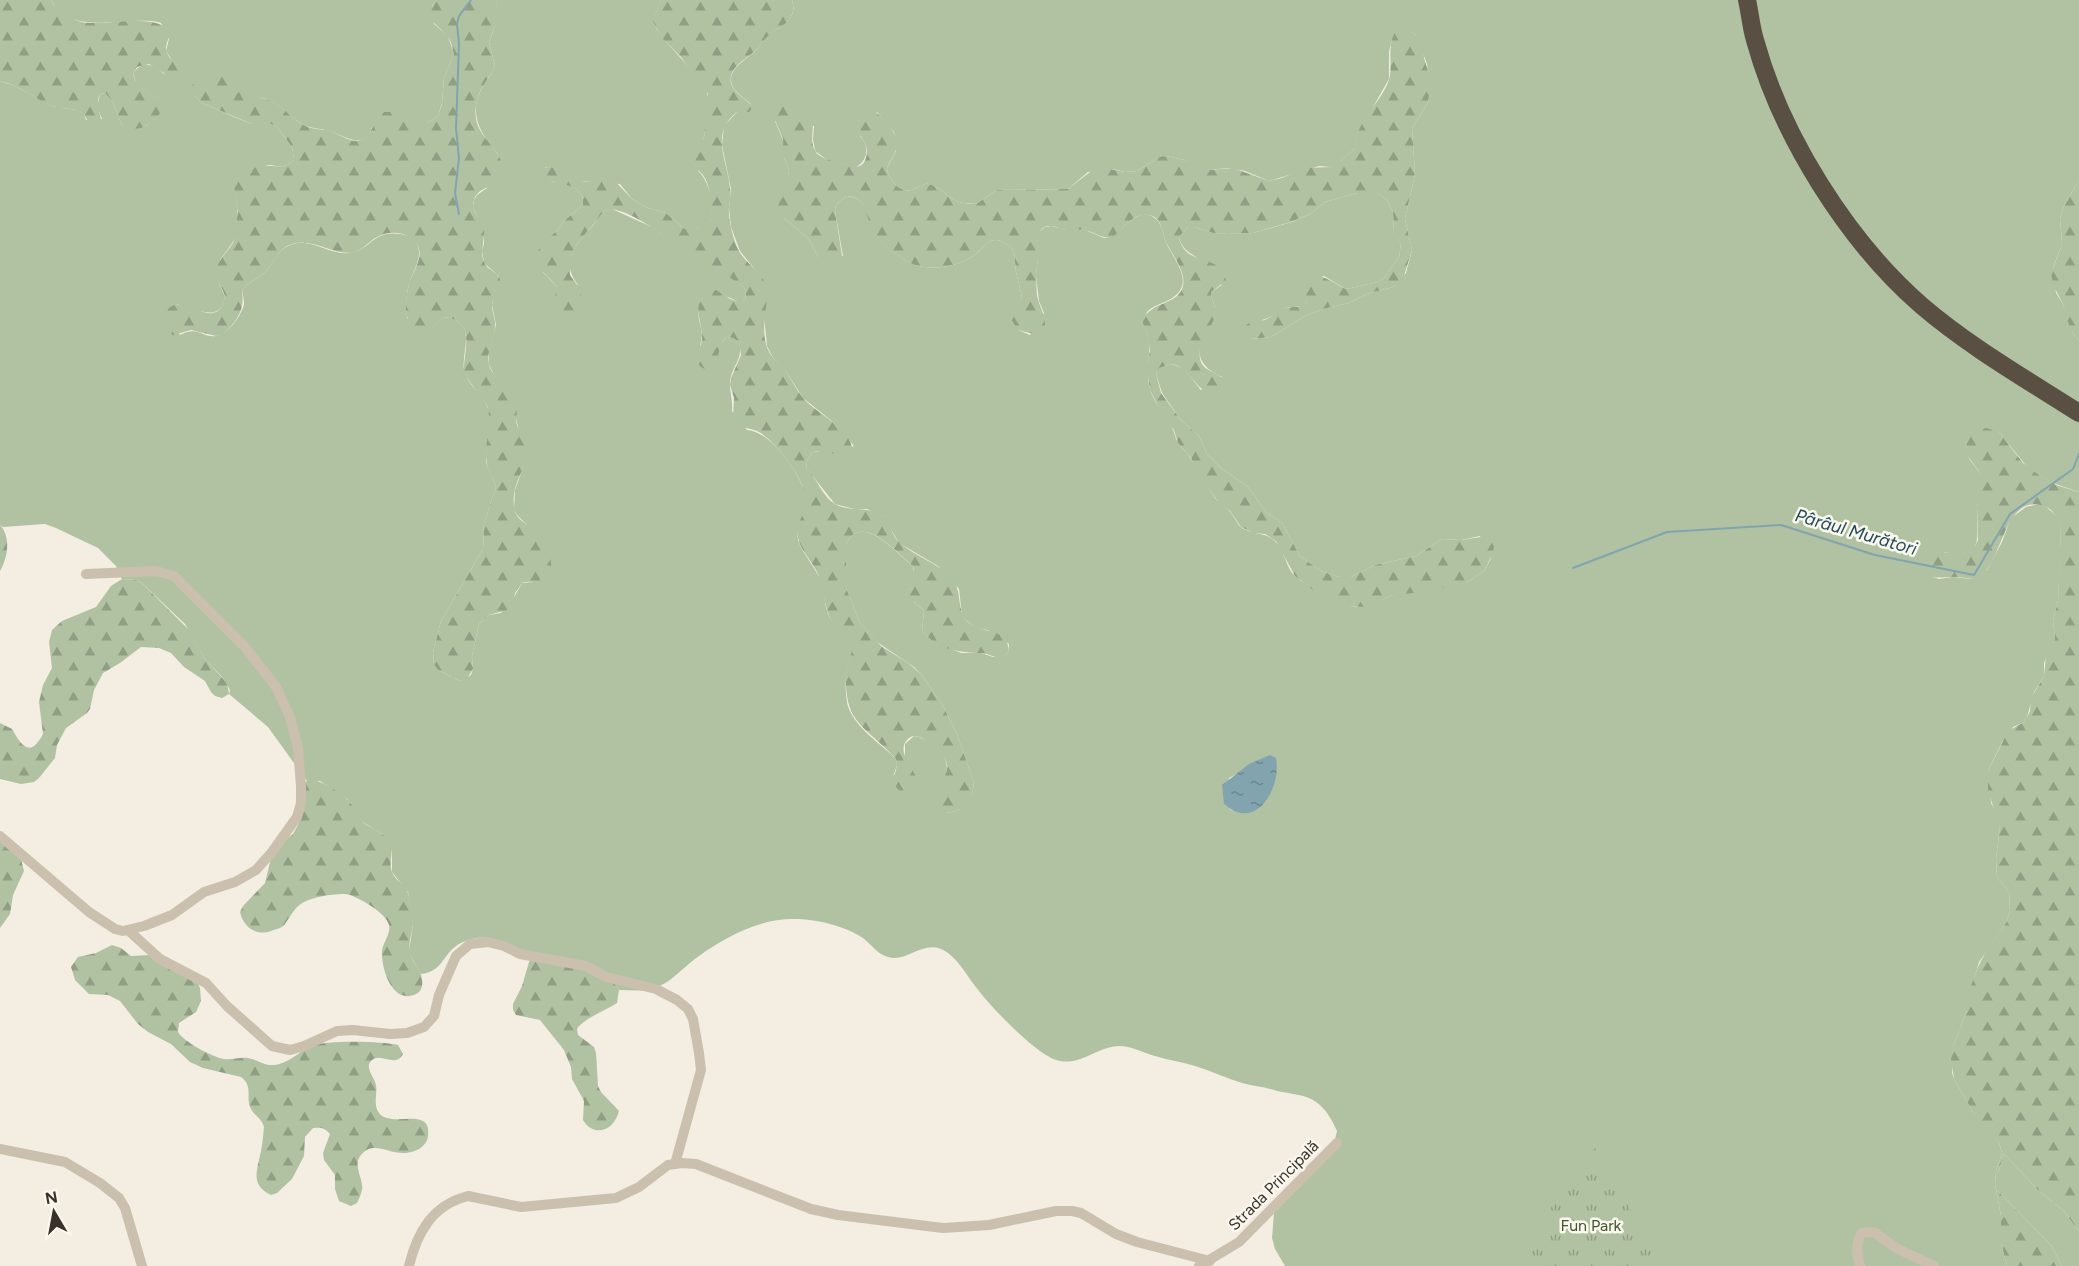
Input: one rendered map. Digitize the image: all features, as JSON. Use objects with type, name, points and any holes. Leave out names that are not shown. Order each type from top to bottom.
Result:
[{"type":"highway","points":[[1747,0],[1755,40],[1781,112],[1825,193],[1862,246],[1921,305],[1972,344],[2079,413]]},
{"type":"street","points":[[0,836],[89,912],[115,929],[123,931],[172,915],[204,892],[235,882],[256,870],[297,817],[301,803],[298,748],[290,717],[276,687],[245,647],[174,576],[156,572],[86,574]]},
{"type":"street","points":[[128,930],[160,959],[206,983],[227,1006],[272,1046],[290,1050],[337,1031],[353,1030],[390,1034],[406,1033],[424,1027],[434,1016],[439,995],[456,956],[470,944],[488,942],[504,946],[520,954],[585,966],[606,977],[656,989],[677,1000],[688,1009],[693,1019],[701,1070],[675,1164]]},
{"type":"street","name":"Strada Principală","points":[[1199,1266],[1239,1242],[1337,1143]]},
{"type":"street","points":[[0,1149],[65,1162],[100,1183],[119,1198],[125,1208],[142,1266]]},
{"type":"street","points":[[408,1266],[414,1245],[426,1222],[441,1208],[459,1198],[468,1196],[521,1207],[616,1198],[639,1187],[668,1165],[675,1164],[696,1164],[811,1209],[942,1228],[989,1225],[1056,1211],[1072,1211],[1082,1213],[1116,1234],[1137,1242],[1210,1261]]},
{"type":"street","points":[[1860,1266],[1857,1254],[1858,1238],[1862,1233],[1874,1232],[1896,1248],[1934,1266]]},
{"type":"green space","points":[[0,0],[51,0],[58,9],[81,22],[143,21],[164,26],[170,33],[166,46],[167,52],[183,70],[184,76],[174,79],[149,64],[137,67],[133,73],[136,82],[158,100],[160,113],[152,122],[143,127],[128,128],[122,126],[113,102],[105,93],[100,94],[98,104],[102,123],[100,135],[96,136],[81,112],[52,106],[0,81]]},
{"type":"green space","points":[[51,0],[436,0],[432,6],[434,24],[448,36],[454,54],[444,78],[442,103],[438,116],[427,123],[372,127],[364,139],[353,140],[329,131],[305,126],[273,102],[254,95],[217,74],[194,96],[204,104],[252,124],[271,124],[277,127],[292,147],[294,160],[283,167],[270,165],[250,169],[235,195],[238,207],[235,239],[220,260],[219,284],[225,296],[223,305],[213,312],[199,311],[178,304],[167,310],[180,335],[196,331],[211,336],[221,335],[230,328],[240,313],[244,304],[242,290],[264,273],[278,254],[288,246],[304,243],[334,252],[350,253],[363,248],[383,235],[403,234],[414,240],[418,247],[419,257],[408,290],[407,318],[424,333],[444,317],[461,324],[466,338],[464,370],[486,404],[489,415],[486,460],[496,487],[484,523],[483,549],[441,621],[433,652],[434,665],[438,670],[460,681],[471,675],[473,669],[472,656],[479,624],[489,615],[501,613],[513,599],[522,583],[533,582],[546,550],[536,534],[514,509],[515,490],[524,465],[519,431],[516,418],[499,380],[489,364],[489,350],[496,325],[492,305],[499,276],[484,263],[482,250],[484,231],[473,207],[477,195],[487,188],[498,154],[482,133],[476,109],[480,92],[495,66],[489,42],[494,29],[497,0],[661,0],[654,19],[656,28],[696,75],[707,93],[707,119],[698,171],[709,191],[712,203],[711,214],[697,229],[685,229],[666,213],[648,208],[632,199],[620,184],[580,181],[557,169],[545,167],[551,181],[573,187],[581,194],[583,205],[564,221],[539,249],[543,272],[557,287],[557,293],[578,285],[569,263],[573,250],[606,209],[612,209],[654,228],[674,245],[711,264],[744,287],[745,300],[739,302],[728,297],[705,296],[699,311],[702,332],[700,346],[719,347],[726,337],[739,342],[740,353],[730,381],[732,411],[747,430],[757,432],[777,448],[801,482],[807,504],[799,527],[799,543],[822,583],[830,618],[851,643],[852,652],[847,669],[846,689],[849,709],[853,717],[896,759],[897,765],[893,777],[905,757],[905,744],[914,736],[925,740],[942,754],[947,770],[939,789],[947,813],[959,810],[972,795],[974,783],[957,734],[943,706],[921,674],[877,642],[860,623],[846,588],[846,544],[853,535],[861,532],[870,533],[889,545],[913,566],[915,578],[910,590],[914,602],[924,611],[922,631],[931,640],[961,653],[981,653],[993,657],[1006,655],[1009,644],[988,630],[976,628],[966,620],[962,615],[959,589],[938,566],[899,543],[883,516],[867,509],[854,509],[835,504],[807,469],[806,462],[813,452],[827,450],[833,452],[854,446],[833,422],[803,398],[786,371],[773,358],[767,346],[764,315],[766,289],[761,277],[740,251],[731,227],[729,208],[731,189],[722,145],[724,126],[737,112],[749,111],[751,104],[733,88],[732,74],[765,38],[790,19],[793,14],[792,0],[2079,0],[2079,180],[2060,218],[2062,244],[2053,268],[2056,293],[2063,304],[2073,334],[2079,341],[2079,492],[2050,482],[2028,468],[1999,432],[1966,442],[1969,458],[1979,471],[1980,480],[1976,544],[1967,552],[1944,552],[1933,577],[1971,579],[1987,570],[2002,542],[2011,518],[2026,507],[2039,504],[2045,506],[2059,518],[2061,524],[2058,601],[2053,620],[2055,639],[2044,663],[2044,676],[2034,692],[2027,717],[2024,722],[2013,727],[2002,742],[1988,771],[1991,803],[2000,827],[1996,859],[1997,877],[2009,892],[2010,911],[2006,923],[1979,962],[1967,1010],[1953,1047],[1952,1073],[1954,1079],[1973,1112],[1998,1141],[2002,1153],[1996,1171],[1995,1184],[2001,1216],[2001,1243],[2007,1266],[1285,1266],[1275,1249],[1272,1238],[1274,1213],[1334,1144],[1337,1131],[1320,1105],[1302,1096],[1242,1083],[1195,1066],[1121,1046],[1106,1048],[1076,1060],[1060,1061],[1051,1058],[1005,1020],[957,962],[940,949],[924,948],[903,957],[888,957],[878,952],[863,938],[839,927],[812,920],[794,919],[769,922],[744,930],[699,956],[667,982],[646,990],[619,990],[616,985],[543,961],[485,938],[462,942],[449,952],[436,968],[421,974],[409,951],[413,925],[408,892],[392,872],[392,852],[384,835],[361,821],[347,799],[320,781],[307,781],[268,727],[229,694],[230,690],[223,678],[205,659],[185,624],[142,583],[122,579],[116,566],[98,548],[56,528],[45,524],[3,527],[0,525],[0,81],[15,86],[54,107],[78,110],[84,114],[86,120],[102,119],[97,107],[100,94],[105,93],[113,102],[122,126],[146,126],[156,118],[158,100],[137,85],[133,73],[141,66],[149,65],[164,74],[173,62],[166,51],[169,39],[161,23],[148,21],[86,22],[72,19],[60,12]],"holes":[[[1405,29],[1416,35],[1427,64],[1430,83],[1428,102],[1412,129],[1415,174],[1405,219],[1412,250],[1406,273],[1393,287],[1305,316],[1271,337],[1251,339],[1262,320],[1284,308],[1303,306],[1307,302],[1308,296],[1304,283],[1324,276],[1346,289],[1378,282],[1384,278],[1399,257],[1401,244],[1394,232],[1393,212],[1387,200],[1377,193],[1357,193],[1325,202],[1310,214],[1292,222],[1253,233],[1213,233],[1188,227],[1179,237],[1180,242],[1222,285],[1211,292],[1215,313],[1201,340],[1200,347],[1204,364],[1222,377],[1201,390],[1184,369],[1172,364],[1159,368],[1156,374],[1162,393],[1180,419],[1199,436],[1207,454],[1221,468],[1248,487],[1266,512],[1282,523],[1300,556],[1321,571],[1339,577],[1351,577],[1375,565],[1416,556],[1442,539],[1461,540],[1480,536],[1491,558],[1485,570],[1469,581],[1389,596],[1379,602],[1358,607],[1338,603],[1319,594],[1296,577],[1275,541],[1242,528],[1217,500],[1177,441],[1150,389],[1149,340],[1144,324],[1145,318],[1150,309],[1178,293],[1183,280],[1166,243],[1161,225],[1150,215],[1131,220],[1110,238],[1104,238],[1085,230],[1065,230],[1052,226],[1040,231],[1037,237],[1036,275],[1039,301],[1044,313],[1030,335],[1018,330],[1019,303],[1022,297],[1014,251],[1003,242],[991,241],[970,258],[956,264],[941,267],[919,266],[907,261],[888,247],[875,232],[863,204],[853,197],[846,196],[836,205],[835,211],[843,256],[818,257],[809,239],[784,218],[789,170],[784,158],[785,145],[775,121],[814,126],[815,151],[826,159],[855,168],[863,162],[866,154],[865,145],[860,136],[877,112],[894,132],[896,151],[887,168],[895,184],[907,190],[929,184],[959,202],[976,204],[997,190],[1068,189],[1088,172],[1113,169],[1125,172],[1137,171],[1166,156],[1185,160],[1202,169],[1228,168],[1245,171],[1269,181],[1319,166],[1331,167],[1337,165],[1355,148],[1357,135],[1389,79],[1389,51],[1394,33]],[[1238,773],[1241,813],[1231,810],[1224,804],[1229,778]]]},
{"type":"green space","points":[[436,0],[497,0],[496,23],[489,42],[495,66],[479,94],[476,120],[500,159],[502,168],[498,180],[480,191],[473,204],[484,229],[483,260],[500,280],[500,287],[492,302],[495,328],[488,359],[489,364],[496,377],[512,390],[517,398],[517,425],[528,444],[530,453],[515,488],[515,511],[542,541],[551,562],[549,574],[545,579],[522,583],[515,593],[512,606],[507,610],[489,615],[479,624],[472,656],[473,669],[466,680],[460,681],[438,670],[434,665],[433,652],[441,621],[483,549],[484,523],[496,487],[486,457],[489,412],[487,405],[464,374],[466,339],[462,325],[444,317],[425,333],[417,331],[408,320],[406,298],[420,253],[417,243],[407,236],[388,233],[350,253],[310,243],[295,243],[284,248],[267,270],[242,290],[243,297],[239,315],[222,335],[216,336],[191,330],[173,335],[164,326],[163,321],[165,312],[174,305],[189,305],[206,313],[220,309],[225,296],[216,272],[219,262],[235,239],[238,211],[235,190],[238,179],[248,170],[261,166],[283,167],[294,160],[292,147],[277,127],[271,124],[252,124],[204,104],[194,96],[192,87],[196,79],[202,74],[209,73],[225,77],[253,94],[275,103],[303,125],[330,131],[357,141],[365,138],[384,112],[397,112],[414,123],[427,123],[438,116],[442,104],[444,78],[454,54],[449,38],[430,17]]},
{"type":"green space","points":[[661,0],[792,0],[793,8],[789,19],[732,72],[732,87],[753,107],[749,112],[737,112],[729,120],[722,139],[729,178],[730,223],[739,251],[765,283],[767,301],[764,330],[768,350],[784,368],[804,399],[845,433],[850,442],[852,450],[850,459],[825,451],[813,452],[806,462],[807,469],[827,497],[835,504],[841,507],[872,511],[883,516],[900,543],[944,571],[954,581],[967,621],[979,628],[998,634],[1007,642],[1009,650],[1000,658],[983,653],[957,651],[934,642],[922,631],[924,611],[910,596],[914,575],[913,566],[889,545],[870,533],[861,532],[853,535],[846,544],[846,588],[860,623],[881,646],[921,674],[943,706],[957,734],[974,783],[969,801],[959,810],[947,813],[935,807],[934,797],[947,768],[946,760],[939,752],[918,736],[909,738],[904,745],[904,752],[915,774],[918,789],[914,797],[908,795],[893,783],[896,759],[866,731],[853,714],[846,690],[846,673],[851,646],[848,639],[832,622],[818,574],[798,538],[798,525],[805,509],[805,494],[802,485],[790,464],[771,442],[759,432],[740,425],[733,417],[734,398],[730,385],[741,355],[739,342],[726,337],[713,367],[710,370],[699,366],[697,358],[702,332],[698,310],[702,298],[707,293],[716,290],[733,300],[745,300],[744,287],[675,246],[642,222],[624,212],[606,209],[577,244],[571,255],[570,275],[581,290],[580,302],[576,311],[565,321],[557,321],[552,315],[557,287],[540,268],[535,254],[564,221],[583,205],[579,191],[545,178],[540,174],[541,169],[551,167],[586,182],[610,176],[632,199],[648,208],[666,213],[685,229],[697,229],[711,214],[707,183],[691,160],[704,138],[708,94],[681,57],[662,38],[655,26],[653,20]]},
{"type":"green space","points":[[1399,29],[1406,29],[1416,35],[1423,46],[1430,77],[1428,102],[1412,129],[1415,174],[1405,219],[1412,250],[1403,279],[1393,287],[1305,316],[1271,337],[1251,339],[1244,332],[1250,323],[1267,319],[1287,307],[1299,306],[1307,302],[1304,283],[1306,277],[1310,275],[1323,277],[1346,289],[1378,282],[1384,278],[1399,257],[1401,244],[1394,233],[1393,212],[1387,200],[1377,193],[1357,193],[1325,202],[1310,214],[1291,222],[1253,233],[1213,233],[1188,227],[1179,237],[1182,247],[1195,257],[1218,266],[1226,281],[1211,292],[1215,315],[1203,340],[1200,359],[1205,368],[1222,378],[1226,389],[1213,395],[1202,389],[1178,366],[1172,364],[1159,368],[1156,374],[1161,393],[1180,419],[1199,436],[1207,454],[1221,468],[1248,487],[1266,512],[1282,523],[1300,556],[1321,571],[1339,577],[1351,577],[1375,565],[1416,556],[1442,539],[1461,540],[1487,536],[1494,546],[1493,552],[1485,570],[1469,581],[1429,591],[1389,596],[1365,607],[1345,606],[1326,600],[1295,576],[1276,541],[1265,534],[1253,533],[1241,527],[1230,511],[1219,503],[1196,471],[1191,458],[1178,443],[1174,430],[1165,420],[1150,390],[1147,370],[1150,350],[1142,320],[1152,309],[1179,294],[1183,284],[1180,266],[1166,242],[1160,223],[1154,217],[1137,216],[1111,238],[1084,230],[1064,230],[1053,226],[1046,226],[1042,229],[1038,237],[1036,286],[1045,325],[1037,335],[1018,330],[1011,319],[1022,297],[1014,251],[1003,242],[991,241],[970,258],[956,264],[941,267],[919,266],[906,261],[886,245],[875,234],[862,203],[858,199],[846,196],[836,205],[835,211],[843,262],[843,269],[838,273],[826,267],[809,239],[784,218],[778,206],[789,170],[784,158],[783,139],[772,113],[777,104],[788,100],[806,108],[810,114],[813,126],[813,145],[817,154],[854,167],[864,163],[867,152],[853,119],[859,108],[871,109],[886,121],[896,138],[896,150],[887,168],[895,184],[903,189],[912,190],[929,184],[964,203],[976,204],[997,190],[1068,189],[1094,169],[1137,171],[1160,157],[1166,156],[1185,160],[1209,170],[1233,168],[1269,181],[1305,168],[1331,167],[1355,148],[1359,130],[1389,80],[1392,40],[1394,33]]},
{"type":"green space","points":[[2079,180],[2079,341],[2073,334],[2051,274],[2062,244],[2060,218]]},
{"type":"green space","points":[[1986,428],[1999,432],[2023,463],[2039,475],[2056,485],[2079,492],[2079,1232],[2064,1211],[2038,1190],[2004,1154],[1998,1173],[1998,1191],[2051,1245],[2062,1266],[2007,1266],[2001,1243],[2001,1216],[1995,1184],[1996,1171],[2002,1153],[1998,1141],[1984,1128],[1954,1079],[1951,1060],[1953,1047],[1967,1010],[1967,997],[1977,969],[1986,951],[2006,923],[2010,911],[2009,892],[1997,877],[1996,859],[2000,827],[1988,791],[1988,771],[2008,731],[2024,722],[2030,711],[2031,698],[2044,676],[2046,656],[2055,639],[2053,620],[2058,601],[2061,524],[2053,512],[2041,505],[2028,505],[2018,511],[1993,560],[1977,579],[1937,578],[1926,573],[1922,562],[1925,557],[1937,552],[1963,553],[1975,546],[1978,540],[1977,508],[1980,476],[1967,455],[1966,442],[1974,432]]},
{"type":"green space","points":[[0,525],[6,535],[7,547],[0,571]]},
{"type":"green space","points":[[122,579],[142,583],[189,630],[205,659],[227,683],[229,694],[222,698],[215,696],[205,681],[184,667],[171,653],[159,648],[141,647],[103,673],[94,690],[90,709],[66,728],[57,745],[55,758],[39,778],[34,782],[21,784],[0,779],[0,723],[12,729],[26,747],[34,746],[43,734],[39,702],[43,685],[52,668],[49,642],[52,630],[62,621],[96,607],[111,586]]},
{"type":"green space","points":[[314,780],[344,796],[362,821],[381,833],[391,845],[392,872],[407,890],[411,909],[413,925],[410,952],[422,976],[422,987],[414,995],[399,994],[389,982],[383,966],[382,951],[389,932],[387,920],[372,907],[355,897],[346,894],[306,901],[296,908],[283,926],[268,932],[252,930],[242,918],[240,912],[243,906],[265,883],[271,858],[282,842],[293,834],[299,823],[302,785]]},
{"type":"green space","points":[[0,837],[21,859],[24,871],[13,895],[10,914],[0,928]]},
{"type":"green space","points":[[112,945],[121,948],[131,956],[150,955],[194,976],[200,988],[201,1001],[196,1012],[179,1023],[178,1032],[192,1044],[219,1058],[247,1058],[274,1065],[318,1044],[354,1042],[398,1045],[403,1054],[400,1058],[392,1060],[375,1058],[369,1063],[376,1086],[377,1109],[385,1117],[392,1119],[417,1119],[424,1122],[428,1127],[427,1140],[419,1149],[408,1153],[371,1148],[361,1155],[358,1168],[362,1190],[357,1203],[351,1206],[339,1201],[335,1189],[335,1175],[324,1160],[323,1153],[330,1134],[323,1128],[313,1128],[305,1137],[304,1156],[292,1179],[277,1193],[271,1195],[265,1192],[257,1180],[264,1127],[250,1107],[245,1080],[190,1062],[171,1044],[138,1024],[120,1001],[108,995],[89,994],[75,980],[71,967],[78,957],[96,953]]},
{"type":"green space","points":[[545,954],[610,982],[619,990],[617,1003],[589,1018],[577,1029],[578,1035],[594,1047],[598,1086],[601,1092],[619,1111],[613,1123],[603,1130],[593,1129],[583,1120],[584,1101],[572,1079],[571,1067],[564,1050],[540,1020],[516,1015],[513,1010],[513,1004],[522,986],[529,962],[533,957]]},
{"type":"green space","name":"Fun Park","points":[[1595,1148],[1661,1263],[1657,1266],[1527,1266],[1539,1234],[1562,1188],[1572,1173]]},
{"type":"green space","points":[[2004,1154],[2038,1190],[2064,1211],[2079,1232],[2079,1266],[2062,1266],[2051,1245],[1998,1191],[1998,1173]]},
{"type":"water","points":[[1270,755],[1276,758],[1277,770],[1275,782],[1264,803],[1256,810],[1246,813],[1235,812],[1224,804],[1222,785],[1249,764]]},
{"type":"waterway","points":[[459,214],[455,193],[459,158],[456,128],[459,44],[457,24],[459,16],[471,0]]},
{"type":"waterway","name":"Pârâul Murători","points":[[1573,568],[1667,532],[1781,525],[1875,555],[1974,575],[2010,514],[2073,469],[2079,454]]}]
